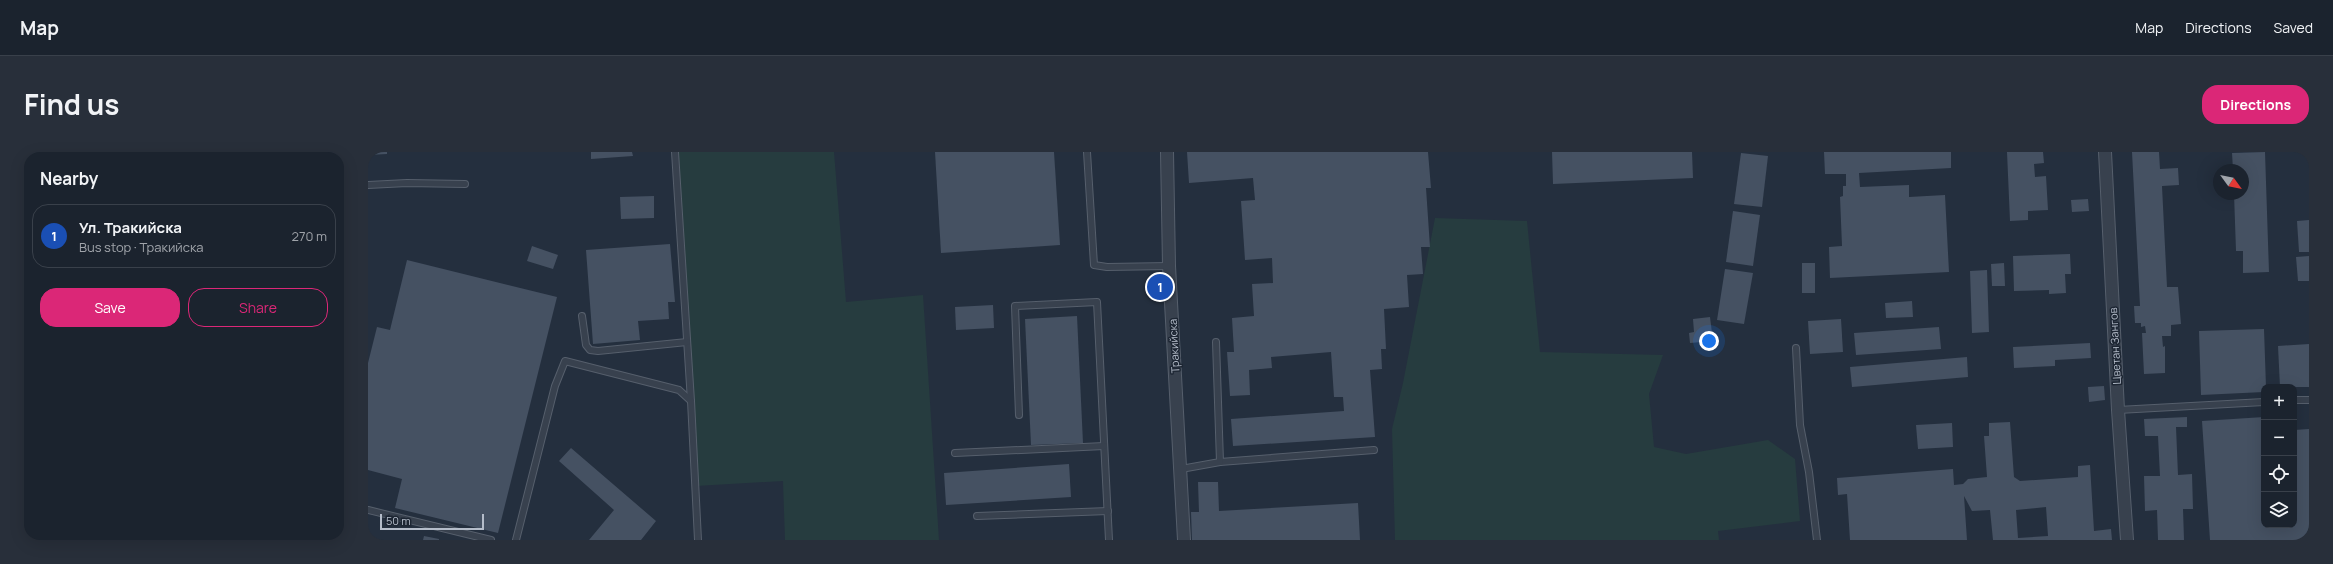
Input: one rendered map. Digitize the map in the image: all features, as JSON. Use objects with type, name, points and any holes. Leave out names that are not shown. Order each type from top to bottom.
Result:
[{"type":"street","name":"Тракийска","points":[[1167,152],[1169,266],[1184,540]]},
{"type":"street","name":"Цветан Зангов","points":[[2105,152],[2118,410],[2128,540]]},
{"type":"lane","points":[[676,152],[698,540]]},
{"type":"lane","points":[[1087,152],[1094,264],[1107,267],[1169,266]]},
{"type":"lane","points":[[368,185],[407,183],[465,184]]},
{"type":"lane","points":[[1019,415],[1015,306],[1097,302],[1109,540]]},
{"type":"lane","points":[[582,316],[586,345],[590,350],[598,351],[687,342]]},
{"type":"lane","points":[[1216,342],[1220,462]]},
{"type":"lane","points":[[1796,348],[1800,425],[1809,472],[1817,540]]},
{"type":"lane","points":[[516,540],[554,386],[565,361],[679,390],[691,401]]},
{"type":"lane","points":[[2297,400],[2309,400]]},
{"type":"lane","points":[[2118,410],[2261,402]]},
{"type":"lane","points":[[955,453],[1104,446]]},
{"type":"lane","points":[[1181,469],[1220,462],[1374,450]]},
{"type":"lane","points":[[368,510],[491,540]]},
{"type":"lane","points":[[977,516],[1108,511]]},
{"type":"green space","points":[[675,152],[834,152],[846,302],[923,295],[939,540],[785,540],[783,481],[696,486]]},
{"type":"green space","points":[[1435,218],[1527,221],[1540,352],[1663,355],[1649,394],[1654,447],[1686,454],[1768,440],[1795,459],[1800,521],[1718,531],[1719,540],[1395,540],[1392,429],[1403,383]]},
{"type":"building","points":[[368,152],[387,152],[387,154],[368,155]]},
{"type":"building","points":[[591,152],[632,152],[633,156],[591,159]]},
{"type":"building","points":[[935,152],[1054,152],[1060,245],[941,253]]},
{"type":"building","points":[[1187,152],[1428,152],[1431,188],[1426,188],[1430,247],[1421,247],[1423,274],[1407,275],[1409,307],[1384,309],[1386,349],[1381,349],[1382,369],[1370,370],[1375,437],[1233,446],[1231,419],[1344,411],[1343,397],[1334,397],[1331,352],[1271,357],[1272,368],[1249,370],[1250,395],[1230,396],[1227,352],[1234,352],[1232,318],[1254,316],[1252,284],[1273,283],[1272,258],[1245,260],[1241,201],[1255,200],[1253,178],[1189,183]]},
{"type":"building","points":[[1552,152],[1692,152],[1693,178],[1553,184]]},
{"type":"building","points":[[1824,152],[1951,152],[1951,168],[1859,173],[1860,187],[1909,185],[1909,197],[1945,195],[1949,272],[1830,278],[1829,247],[1842,246],[1840,197],[1843,196],[1843,186],[1846,186],[1846,174],[1825,174]]},
{"type":"building","points":[[2007,152],[2043,152],[2044,163],[2034,164],[2035,177],[2046,176],[2048,210],[2028,211],[2028,220],[2010,221]]},
{"type":"building","points":[[2132,152],[2159,152],[2160,169],[2178,168],[2179,185],[2162,186],[2167,287],[2178,287],[2181,324],[2171,325],[2171,336],[2162,336],[2163,347],[2165,346],[2165,373],[2144,374],[2142,333],[2146,333],[2145,326],[2141,327],[2141,323],[2135,323],[2134,306],[2140,306]]},
{"type":"building","points":[[2265,152],[2269,272],[2243,273],[2243,251],[2236,251],[2234,200],[2249,200],[2249,164],[2233,164],[2232,153]]},
{"type":"building","points":[[1741,153],[1768,156],[1762,207],[1734,204]]},
{"type":"building","points":[[654,196],[654,218],[621,219],[620,197]]},
{"type":"building","points":[[2088,199],[2089,211],[2072,212],[2071,200]]},
{"type":"building","points":[[1733,211],[1760,215],[1753,266],[1726,262]]},
{"type":"building","points":[[2309,220],[2309,252],[2299,252],[2297,221]]},
{"type":"building","points":[[670,244],[675,302],[668,302],[669,319],[638,321],[640,340],[593,344],[586,250]]},
{"type":"building","points":[[532,246],[558,255],[553,269],[527,261]]},
{"type":"building","points":[[2070,254],[2071,274],[2065,274],[2066,293],[2049,294],[2049,290],[2014,291],[2013,256]]},
{"type":"building","points":[[2309,256],[2309,281],[2298,281],[2296,257]]},
{"type":"building","points":[[407,260],[557,297],[498,533],[395,508],[402,479],[368,470],[368,363],[377,327],[390,330]]},
{"type":"building","points":[[1802,263],[1815,263],[1815,293],[1802,293]]},
{"type":"building","points":[[2004,263],[2005,286],[1992,286],[1991,264]]},
{"type":"building","points":[[1725,269],[1753,273],[1744,324],[1717,320]]},
{"type":"building","points":[[1987,270],[1989,332],[1972,333],[1970,271]]},
{"type":"building","points":[[1912,301],[1913,317],[1886,318],[1885,303]]},
{"type":"building","points":[[993,305],[994,328],[956,330],[955,307]]},
{"type":"building","points":[[1077,316],[1083,443],[1031,445],[1025,319]]},
{"type":"building","points":[[1710,317],[1713,341],[1690,343],[1689,333],[1694,332],[1693,319]]},
{"type":"building","points":[[1841,319],[1843,352],[1810,354],[1808,321]]},
{"type":"building","points":[[1939,327],[1941,349],[1856,355],[1854,333]]},
{"type":"building","points":[[2264,329],[2266,384],[2261,384],[2261,392],[2201,395],[2199,331]]},
{"type":"building","points":[[2090,343],[2091,358],[2055,360],[2055,366],[2014,368],[2013,347]]},
{"type":"building","points":[[2309,344],[2309,387],[2297,387],[2297,384],[2280,384],[2278,346]]},
{"type":"building","points":[[1967,357],[1968,377],[1852,387],[1850,367]]},
{"type":"building","points":[[2104,386],[2105,400],[2089,402],[2088,387]]},
{"type":"building","points":[[2187,417],[2187,427],[2176,427],[2178,475],[2192,474],[2193,509],[2183,509],[2184,540],[2158,540],[2157,510],[2145,511],[2144,476],[2160,476],[2158,436],[2145,436],[2144,419]]},
{"type":"building","points":[[2261,417],[2261,528],[2297,528],[2297,430],[2309,429],[2309,540],[2210,540],[2202,421]]},
{"type":"building","points":[[2010,422],[2014,477],[2020,481],[2078,477],[2078,466],[2090,465],[2094,531],[2111,529],[2112,540],[1993,540],[1990,510],[1972,511],[1964,496],[1967,540],[1850,540],[1847,494],[1838,495],[1837,478],[1953,469],[1954,485],[1963,484],[1968,479],[1987,477],[1984,436],[1989,436],[1989,423]],"holes":[[[2046,507],[2048,536],[2018,538],[2016,510]]]},
{"type":"building","points":[[1952,423],[1953,447],[1918,449],[1916,425]]},
{"type":"building","points":[[571,448],[656,521],[641,540],[589,540],[614,510],[559,461]]},
{"type":"building","points":[[1069,464],[1071,497],[946,505],[944,473]]},
{"type":"building","points":[[1198,482],[1218,482],[1219,511],[1358,503],[1360,540],[1192,540],[1191,512],[1199,512]]},
{"type":"building","points":[[424,536],[439,539],[439,540],[423,540]]},
{"type":"place","name":"Ул. Тракийска","points":[[1160,287]]}]
